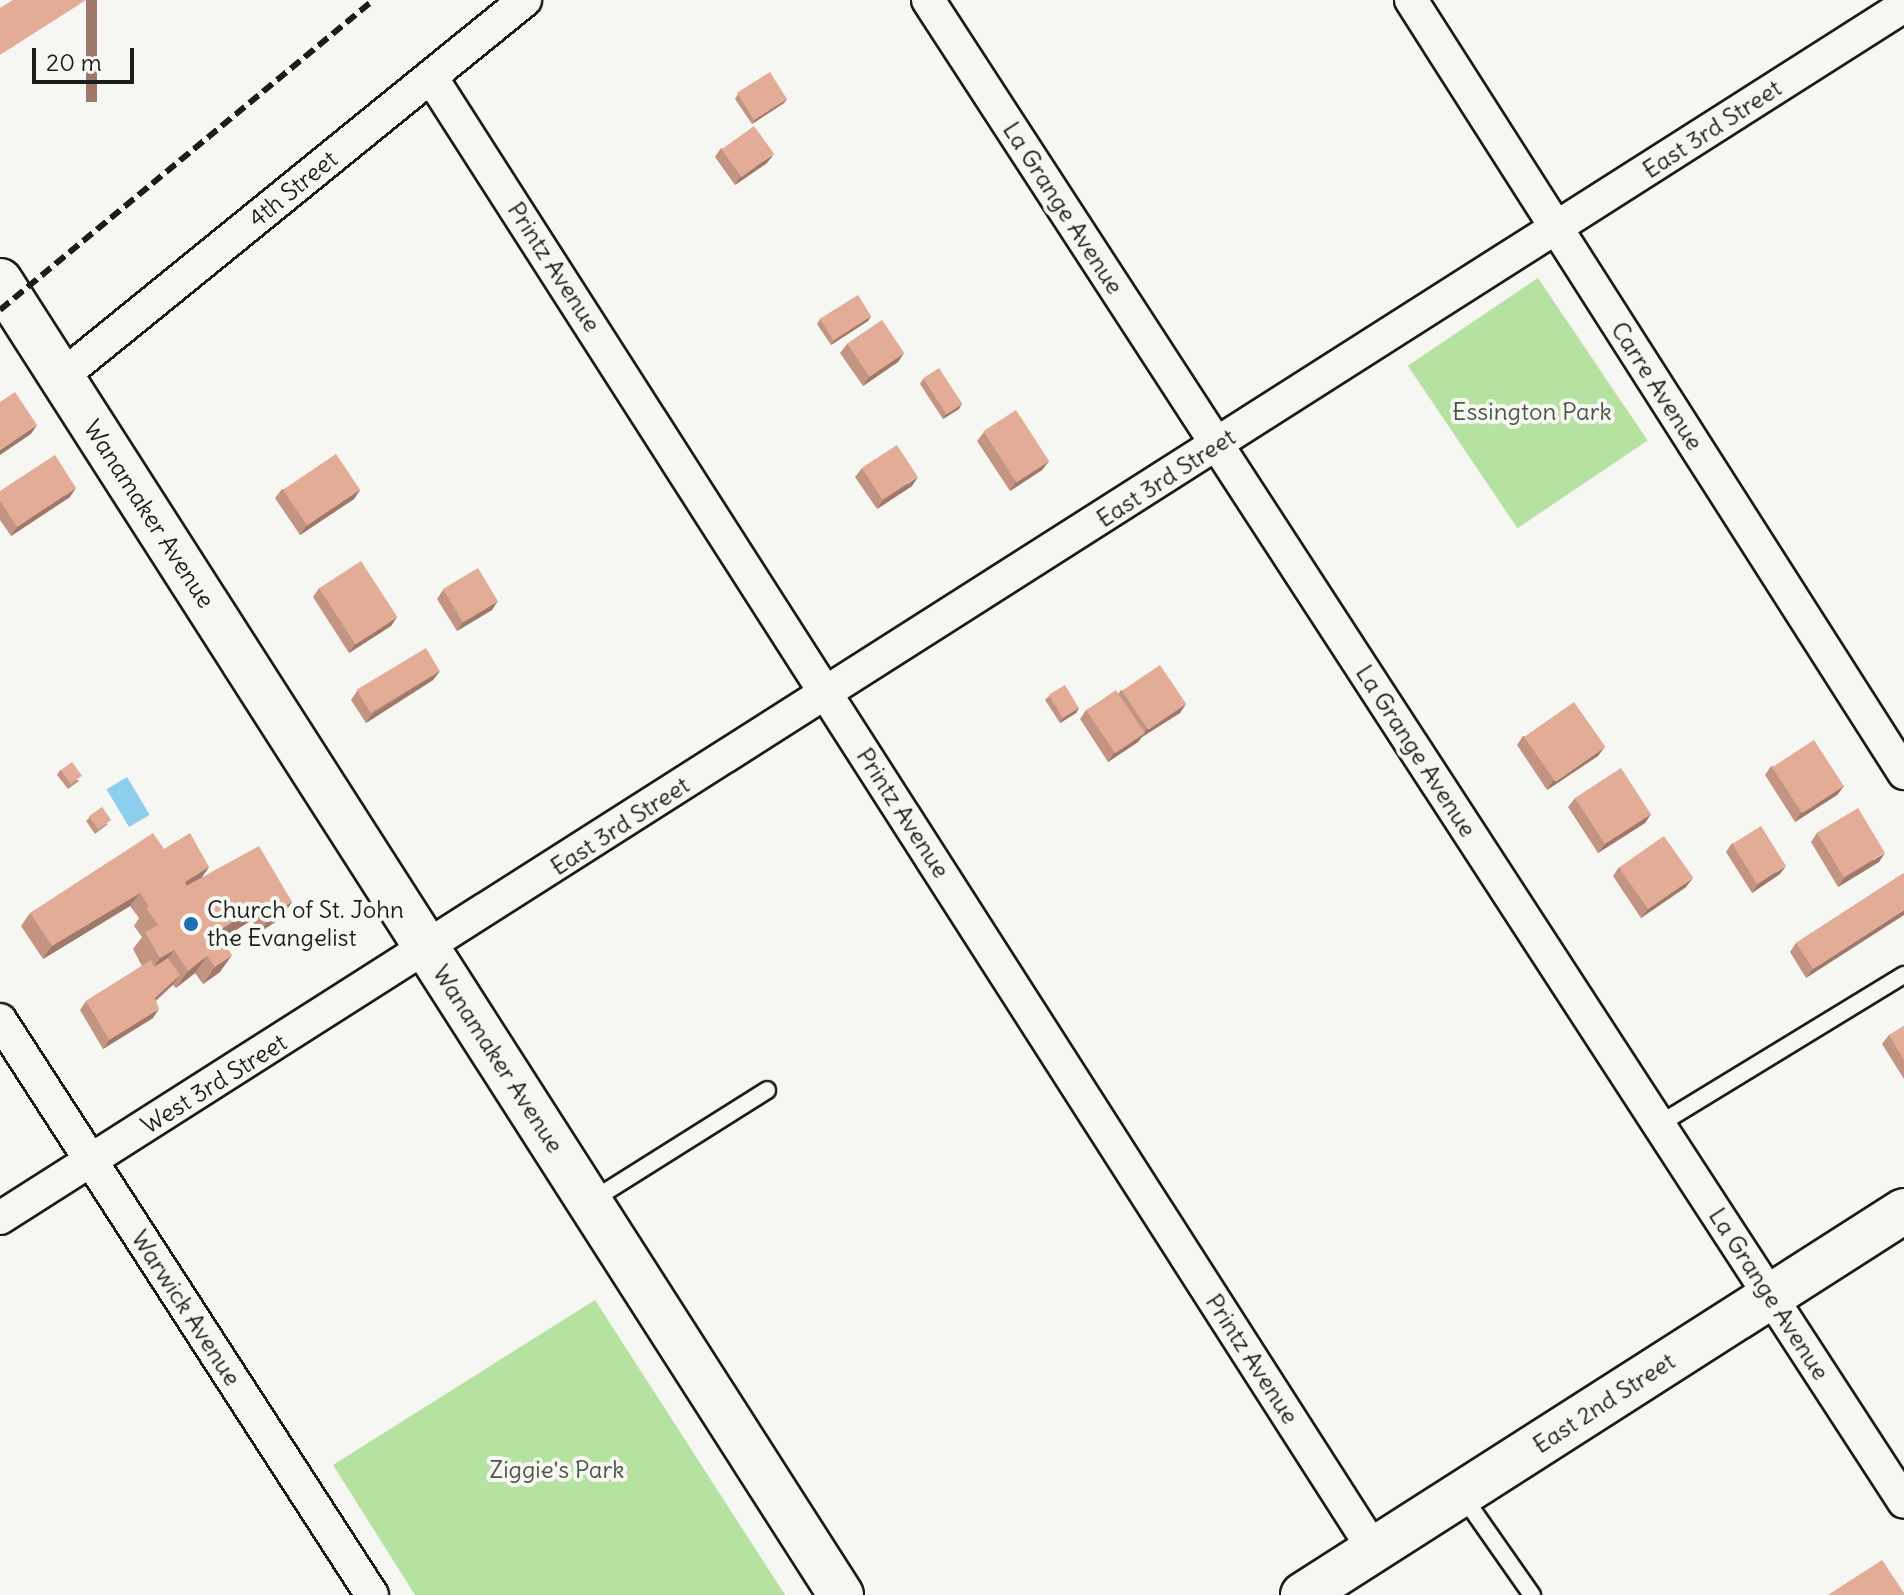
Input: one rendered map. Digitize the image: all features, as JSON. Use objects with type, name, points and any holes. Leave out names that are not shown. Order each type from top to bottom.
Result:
[{"type":"street","name":"4th Street","points":[[61,377],[525,0]]},
{"type":"street","name":"La Grange Avenue","points":[[928,0],[1904,1502]]},
{"type":"street","name":"Carre Avenue","points":[[1411,0],[1904,773]]},
{"type":"street","name":"East 3rd Street","points":[[428,949],[1898,10]]},
{"type":"street","name":"Printz Avenue","points":[[431,77],[1374,1550]]},
{"type":"street","name":"Wanamaker Avenue","points":[[0,281],[841,1595]]},
{"type":"street","name":"West 3rd Street","points":[[0,1218],[428,949]]},
{"type":"street","name":"Warwick Avenue","points":[[0,1020],[372,1595]]},
{"type":"street","name":"East 2nd Street","points":[[1303,1595],[1904,1211]]},
{"type":"lane","points":[[1658,1125],[1904,975]]},
{"type":"lane","points":[[590,1201],[767,1090]]},
{"type":"lane","points":[[1461,1494],[1532,1595]]},
{"type":"green space","name":"Essington Park","points":[[1538,278],[1648,440],[1517,528],[1408,366]]},
{"type":"green space","name":"Ziggie's Park","points":[[595,1300],[785,1595],[415,1595],[333,1465]]},
{"type":"water","points":[[127,777],[150,815],[129,827],[106,789]]},
{"type":"building","points":[[13,0],[86,0],[0,55],[0,8]]},
{"type":"building","points":[[770,72],[787,99],[754,120],[737,93]]},
{"type":"building","points":[[754,126],[774,154],[742,177],[722,150]]},
{"type":"building","points":[[858,295],[871,316],[833,340],[820,319]]},
{"type":"building","points":[[882,320],[904,353],[870,377],[847,343]]},
{"type":"building","points":[[939,368],[962,404],[946,414],[923,378]]},
{"type":"building","points":[[15,392],[37,425],[0,450],[0,402]]},
{"type":"building","points":[[1016,410],[1049,461],[1017,482],[983,431]]},
{"type":"building","points":[[897,445],[918,477],[882,500],[862,468]]},
{"type":"building","points":[[336,454],[360,490],[307,525],[283,490]]},
{"type":"building","points":[[55,455],[76,488],[17,527],[0,501],[0,491]]},
{"type":"building","points":[[361,561],[397,617],[356,644],[319,588]]},
{"type":"building","points":[[478,568],[498,601],[463,623],[443,589]]},
{"type":"building","points":[[426,648],[440,671],[370,713],[357,690]]},
{"type":"building","points":[[1160,665],[1186,704],[1148,730],[1122,691]]},
{"type":"building","points":[[1065,685],[1079,708],[1063,718],[1049,695]]},
{"type":"building","points":[[1116,690],[1145,733],[1115,753],[1086,710]]},
{"type":"building","points":[[1574,702],[1606,747],[1556,782],[1524,737]]},
{"type":"building","points":[[1814,740],[1844,786],[1802,813],[1772,767]]},
{"type":"building","points":[[72,762],[82,776],[71,784],[61,770]]},
{"type":"building","points":[[1621,768],[1651,814],[1605,844],[1575,798]]},
{"type":"building","points":[[102,807],[111,820],[98,829],[89,816]]},
{"type":"building","points":[[1858,808],[1885,853],[1844,877],[1817,833]]},
{"type":"building","points":[[1761,826],[1786,866],[1757,884],[1732,844]]},
{"type":"building","points":[[153,833],[164,849],[190,833],[209,867],[185,882],[187,886],[149,907],[140,893],[52,946],[30,913]]},
{"type":"building","points":[[1664,836],[1693,878],[1648,909],[1619,868]]},
{"type":"building","name":"Church of St. John the Evangelist","points":[[259,846],[292,902],[272,914],[264,902],[217,932],[232,955],[215,967],[207,956],[188,971],[174,950],[160,958],[145,932],[158,925],[146,908]]},
{"type":"building","points":[[1904,873],[1904,910],[1813,969],[1796,943]]},
{"type":"building","points":[[168,958],[180,975],[155,998],[159,1009],[109,1040],[86,1001],[151,960],[154,967]]},
{"type":"building","points":[[1904,1026],[1904,1060],[1889,1035]]},
{"type":"building","points":[[1882,1560],[1904,1595],[1828,1595]]},
{"type":"railway","points":[[0,310],[373,0]]},
{"type":"place","name":"Church of St. John the Evangelist","points":[[191,924]]}]
